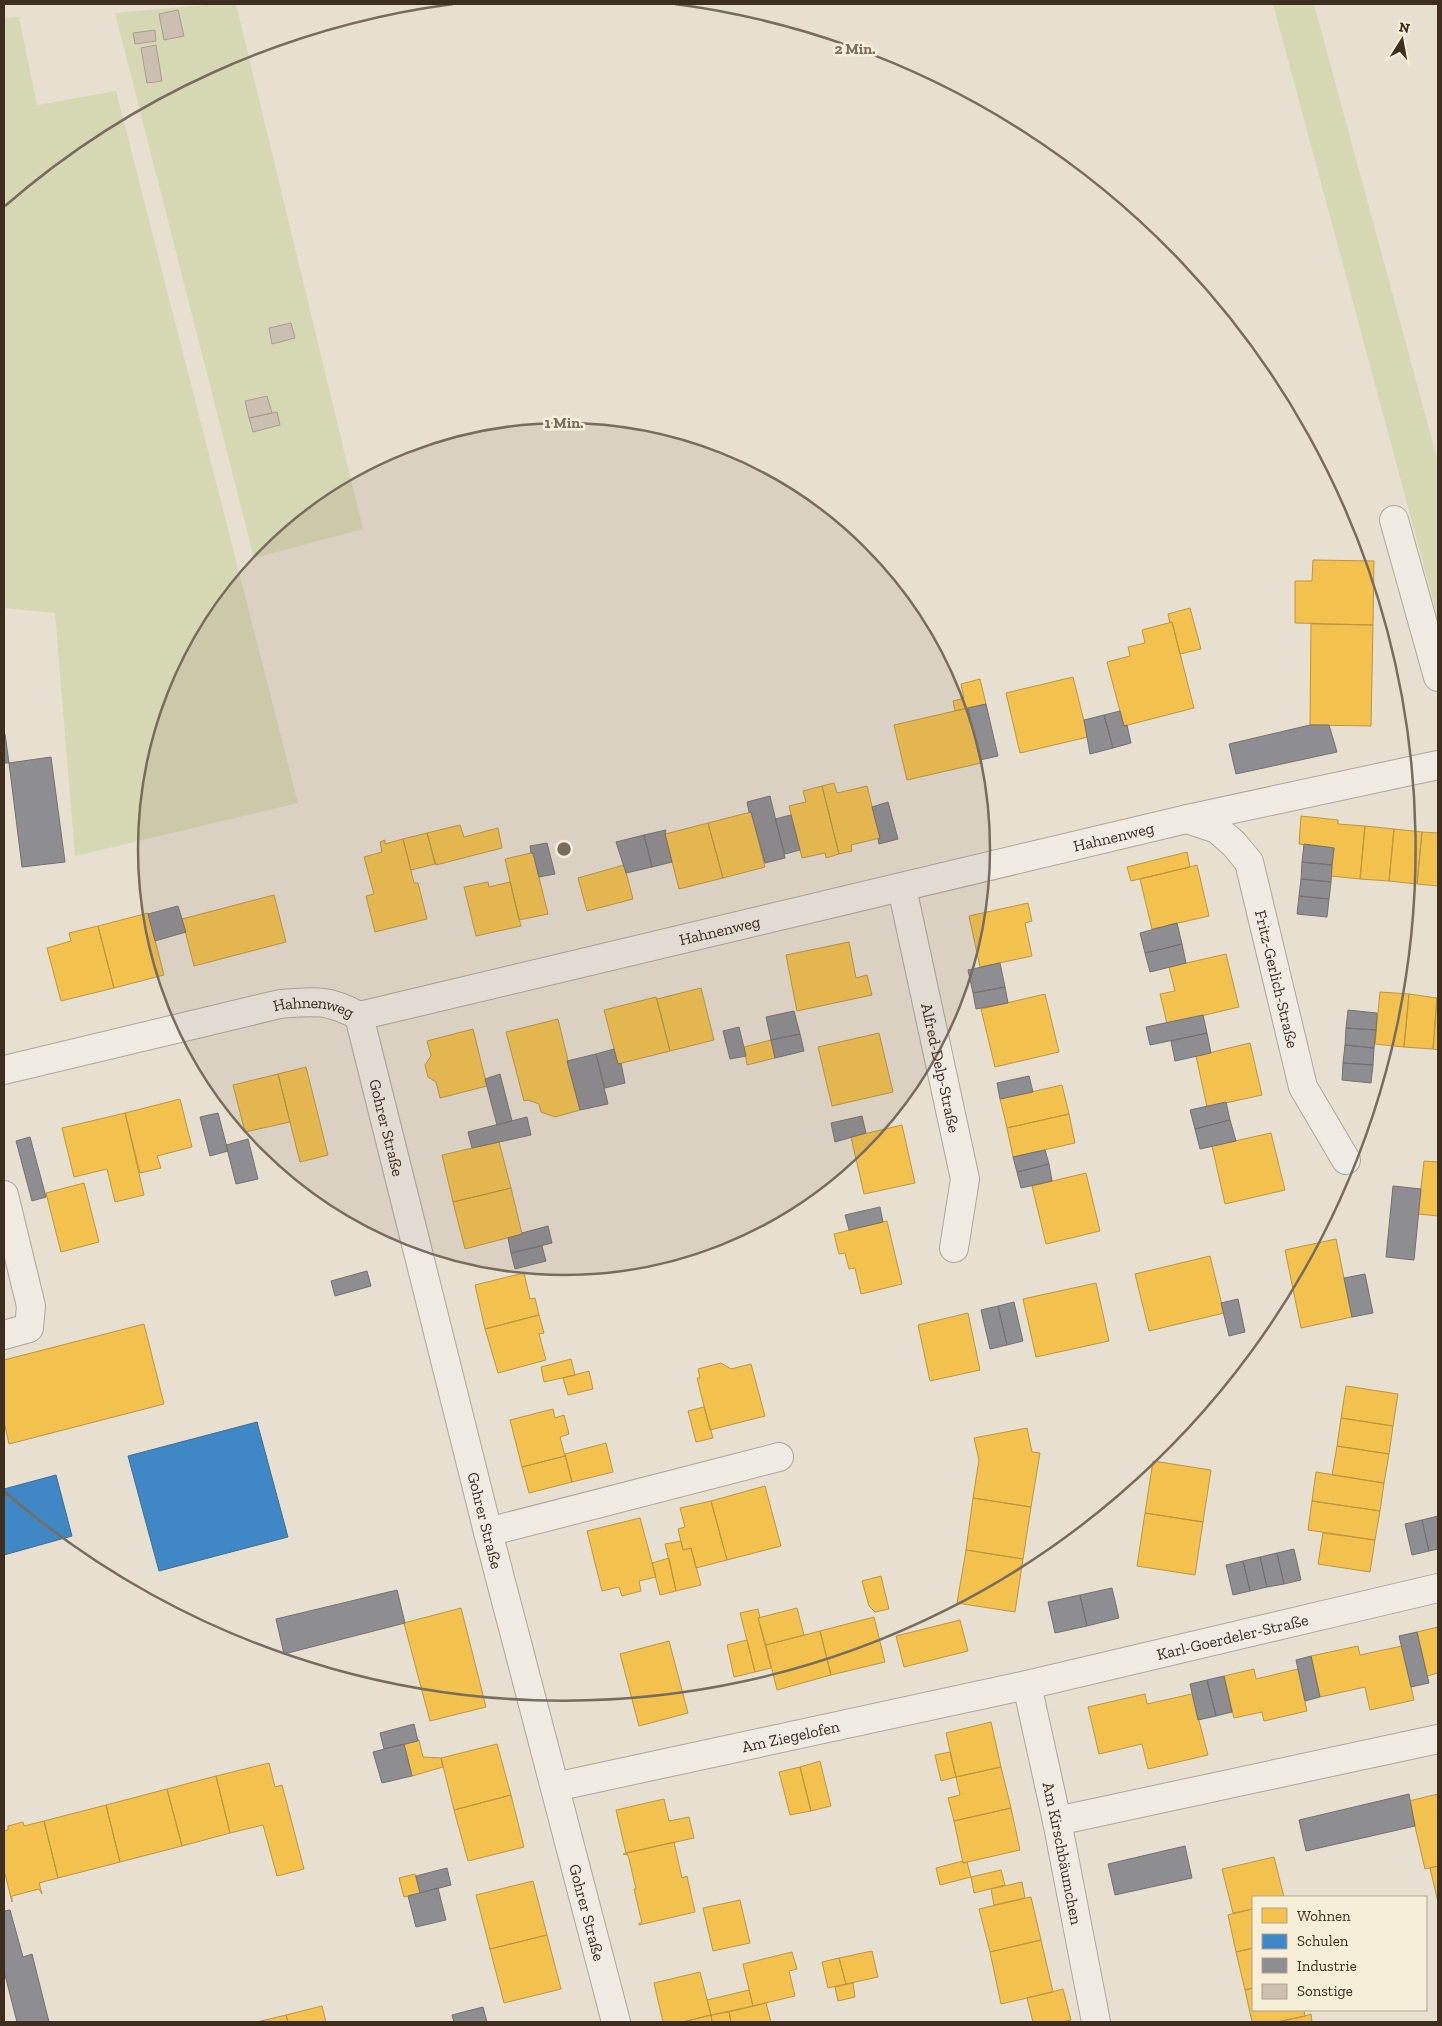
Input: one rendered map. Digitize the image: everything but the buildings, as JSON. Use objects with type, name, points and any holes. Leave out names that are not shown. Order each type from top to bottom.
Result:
[{"type":"street","points":[[1394,520],[1438,677]]},
{"type":"street","name":"Hahnenweg","points":[[4,1070],[280,1004],[313,1001],[330,1003],[359,1016],[1187,819],[1438,765]]},
{"type":"street","name":"Fritz-Gerlich-Straße","points":[[1187,819],[1217,829],[1234,844],[1249,862],[1303,1087],[1346,1160]]},
{"type":"street","name":"Alfred-Delp-Straße","points":[[902,888],[965,1179],[954,1248]]},
{"type":"street","name":"Gohrer Straße","points":[[359,1016],[488,1532],[616,2022]]},
{"type":"street","points":[[4,1195],[31,1306],[28,1328],[4,1334]]},
{"type":"street","points":[[488,1532],[780,1456]]},
{"type":"street","name":"Karl-Goerdeler-Straße","points":[[1027,1685],[1438,1588]]},
{"type":"street","name":"Am Ziegelofen","points":[[555,1787],[1027,1685]]},
{"type":"street","name":"Am Kirschbäumchen","points":[[1027,1685],[1057,1821],[1096,2022]]},
{"type":"street","points":[[1057,1821],[1438,1739]]},
{"type":"green space","points":[[236,4],[363,529],[254,558],[115,13]]},
{"type":"green space","points":[[1273,4],[1314,4],[1438,462],[1438,619]]},
{"type":"green space","points":[[19,17],[37,105],[116,91],[298,803],[75,856],[55,613],[4,608],[4,18]]}]
